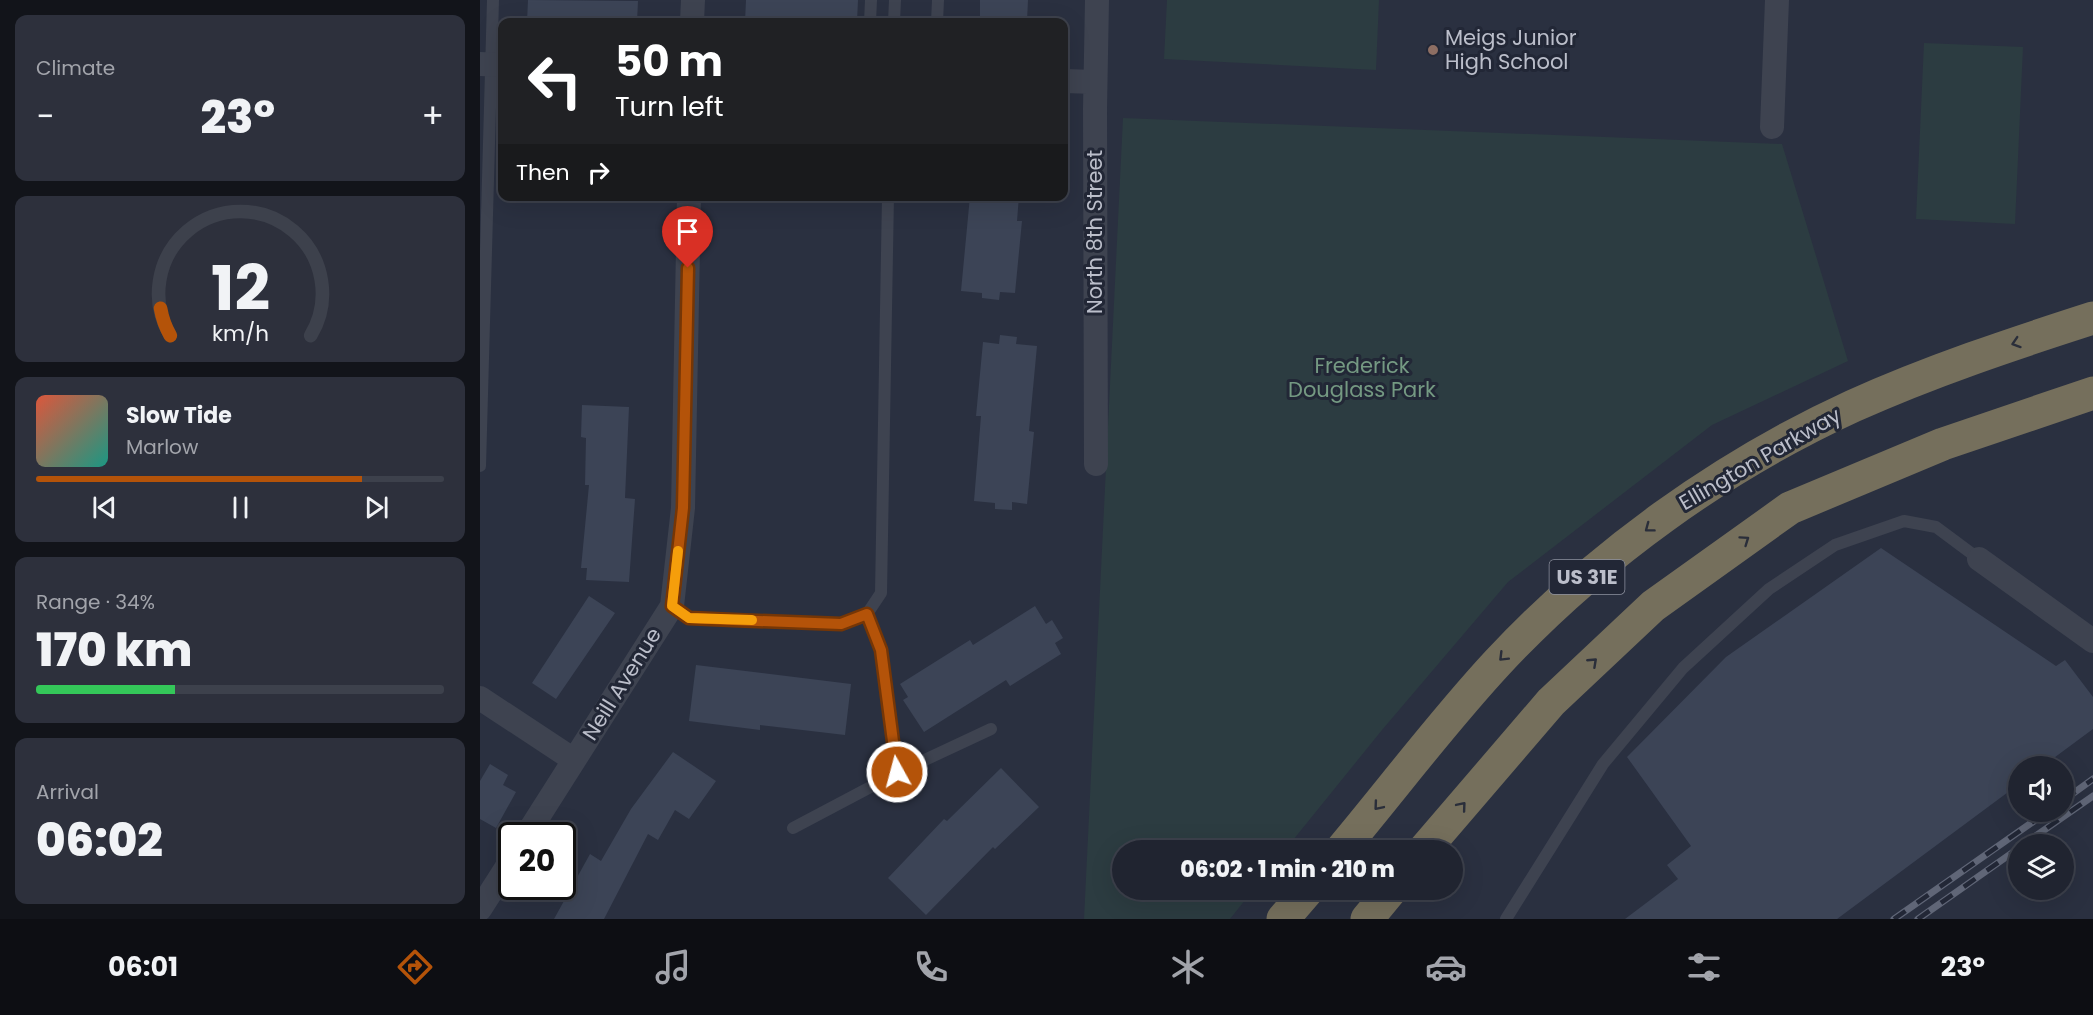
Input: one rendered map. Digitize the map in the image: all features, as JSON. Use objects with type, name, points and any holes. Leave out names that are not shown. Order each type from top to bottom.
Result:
[{"type":"highway","name":"Ellington Parkway","points":[[1349,840],[1498,662],[1596,569],[1688,498],[1737,468],[1853,406],[2004,346],[2093,318]]},
{"type":"highway","name":"US 31E","points":[[1433,840],[1551,702],[1653,606],[1790,508],[1943,444],[2093,393]]},
{"type":"highway","points":[[1943,444],[2093,417]]},
{"type":"highway","points":[[1283,919],[1299,900]]},
{"type":"highway","points":[[1367,919],[1383,900]]},
{"type":"street","points":[[692,18],[693,0]]},
{"type":"street","name":"North 8th Street","points":[[1096,464],[1095,82],[1097,0]]},
{"type":"street","points":[[1772,127],[1777,0]]},
{"type":"street","points":[[1068,81],[1095,82]]},
{"type":"street","name":"Neill Avenue","points":[[535,822],[672,606],[683,508],[689,201]]},
{"type":"street","points":[[1979,560],[2093,641]]},
{"type":"street","points":[[480,698],[574,760]]},
{"type":"street","points":[[480,909],[498,881]]},
{"type":"lane","points":[[480,466],[493,0]]},
{"type":"lane","points":[[870,18],[871,0]]},
{"type":"lane","points":[[894,18],[895,0]]},
{"type":"lane","points":[[937,18],[938,0]]},
{"type":"lane","points":[[672,606],[689,618],[841,624],[867,614],[881,593],[888,201]]},
{"type":"lane","points":[[1506,919],[1603,764],[1683,668],[1769,589],[1835,545],[1904,521],[1936,527],[1979,560]]},
{"type":"lane","points":[[867,614],[881,650],[897,772]]},
{"type":"lane","points":[[793,828],[897,772],[991,729]]},
{"type":"green space","points":[[1167,0],[1379,0],[1376,70],[1164,59]]},
{"type":"green space","points":[[1924,43],[2023,47],[2015,224],[1916,219]]},
{"type":"green space","name":"Frederick Douglass Park","points":[[1123,118],[1782,144],[1848,361],[1712,425],[1508,582],[1382,730],[1293,840],[1112,840],[1112,900],[1245,900],[1230,919],[1084,919]]},
{"type":"building","points":[[528,0],[638,1],[637,18],[527,18]]},
{"type":"building","points":[[746,0],[858,0],[857,18],[745,18]]},
{"type":"building","points":[[980,0],[1028,0],[1027,18],[980,18]]},
{"type":"building","points":[[970,201],[1019,201],[1017,221],[1022,221],[1015,293],[1000,292],[999,300],[982,298],[982,293],[961,291]]},
{"type":"building","points":[[1000,335],[1017,337],[1016,344],[1037,346],[1029,431],[1034,432],[1027,504],[1012,502],[1012,510],[995,509],[995,503],[974,501],[981,416],[976,416],[983,342],[999,344]]},
{"type":"building","points":[[582,405],[629,407],[625,498],[635,499],[629,582],[586,580],[587,568],[581,568],[589,485],[585,485],[586,438],[581,437]]},
{"type":"building","points":[[1881,548],[2056,666],[2065,660],[2093,697],[2093,729],[2057,756],[2008,756],[2008,792],[1837,919],[1625,919],[1678,879],[1667,865],[1691,846],[1627,757],[1726,657]]},
{"type":"building","points":[[589,596],[615,613],[556,699],[532,683]]},
{"type":"building","points":[[1035,606],[1046,624],[1052,620],[1063,638],[1055,643],[1061,654],[1010,686],[1006,680],[924,732],[903,700],[908,697],[900,684],[970,640],[973,645]]},
{"type":"building","points":[[696,665],[851,684],[845,735],[760,725],[760,730],[689,721]]},
{"type":"building","points":[[673,752],[716,781],[689,819],[675,810],[658,840],[648,834],[604,919],[554,919],[565,900],[576,900],[576,879],[590,854],[601,861],[631,809]]},
{"type":"building","points":[[490,764],[508,775],[503,785],[516,792],[496,828],[480,819],[480,781]]},
{"type":"building","points":[[1001,768],[1039,807],[995,849],[993,847],[926,915],[888,878],[944,819],[947,821]]},
{"type":"railway","points":[[2074,793],[2093,779]]},
{"type":"railway","points":[[2038,834],[2093,796]]},
{"type":"railway","points":[[1894,919],[2033,822]]},
{"type":"railway","points":[[1918,919],[2008,856]]},
{"type":"slow traffic","points":[[678,551],[672,606],[689,618],[752,620]]},
{"type":"place","name":"Meigs Junior High School","points":[[1433,50]]},
{"type":"route","points":[[688,268],[683,508],[672,606],[689,618],[733,620],[841,624],[867,614],[881,650],[897,772]]}]
